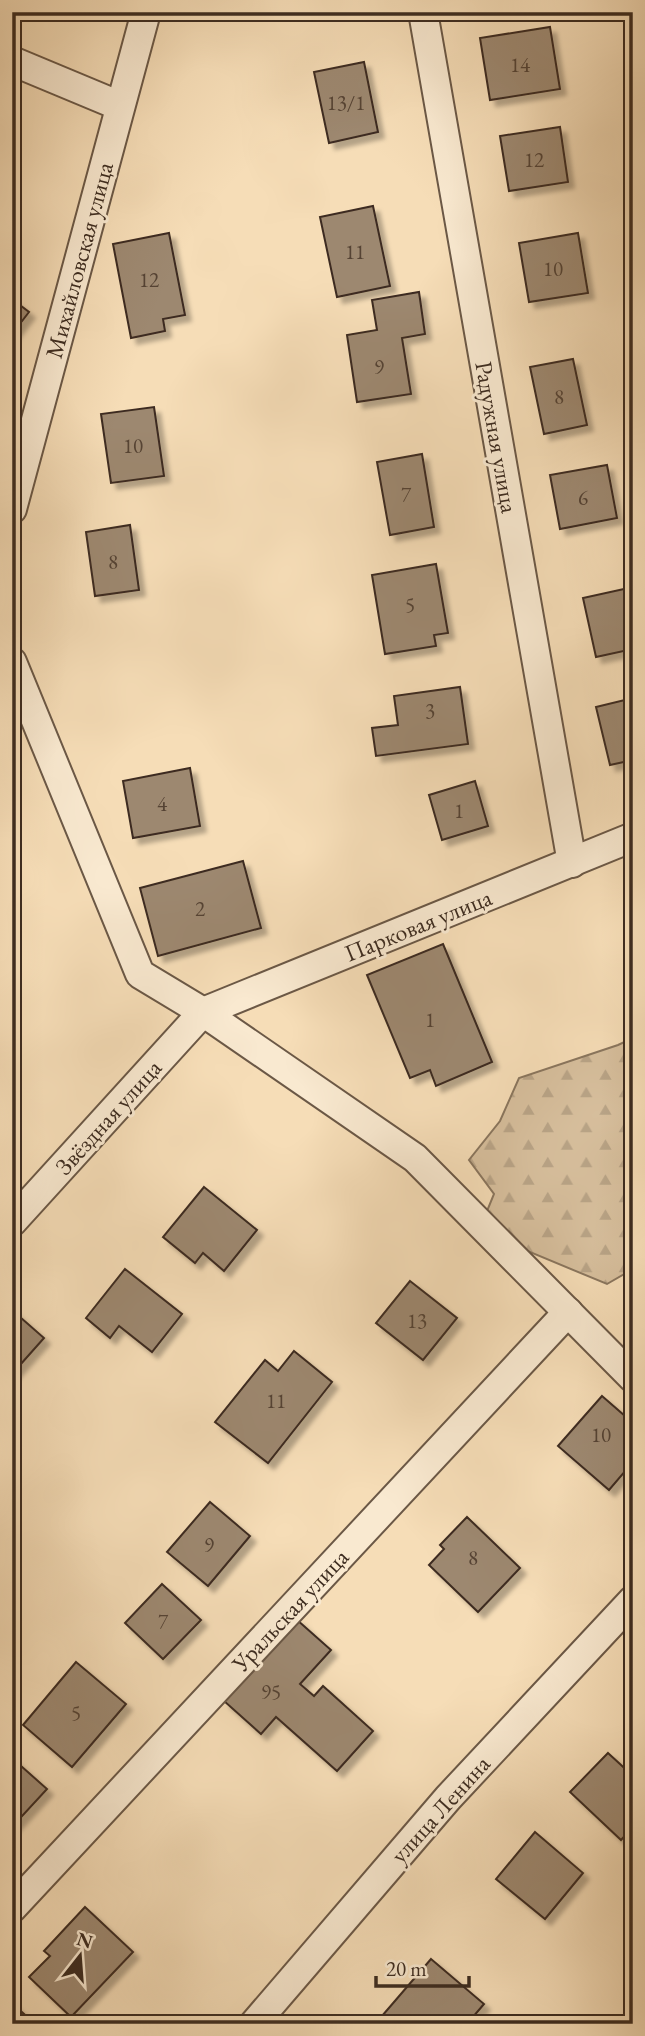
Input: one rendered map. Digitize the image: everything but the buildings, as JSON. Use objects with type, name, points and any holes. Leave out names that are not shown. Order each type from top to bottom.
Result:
[{"type":"street","name":"Михайловская улица","points":[[12,509],[146,12]]},
{"type":"street","name":"Радужная улица","points":[[423,12],[572,863]]},
{"type":"street","points":[[12,61],[120,106]]},
{"type":"street","points":[[12,662],[140,974],[203,1012],[415,1158],[633,1378]]},
{"type":"street","name":"Парковая улица","points":[[203,1012],[633,837]]},
{"type":"street","name":"Звёздная улица","points":[[12,1222],[203,1012]]},
{"type":"street","name":"Уральская улица","points":[[12,1908],[568,1312]]},
{"type":"street","name":"улица Ленина","points":[[254,2024],[448,1798],[633,1600]]},
{"type":"green space","points":[[633,1038],[633,1269],[607,1284],[525,1250],[485,1216],[494,1194],[469,1160],[500,1121],[519,1078]]}]
